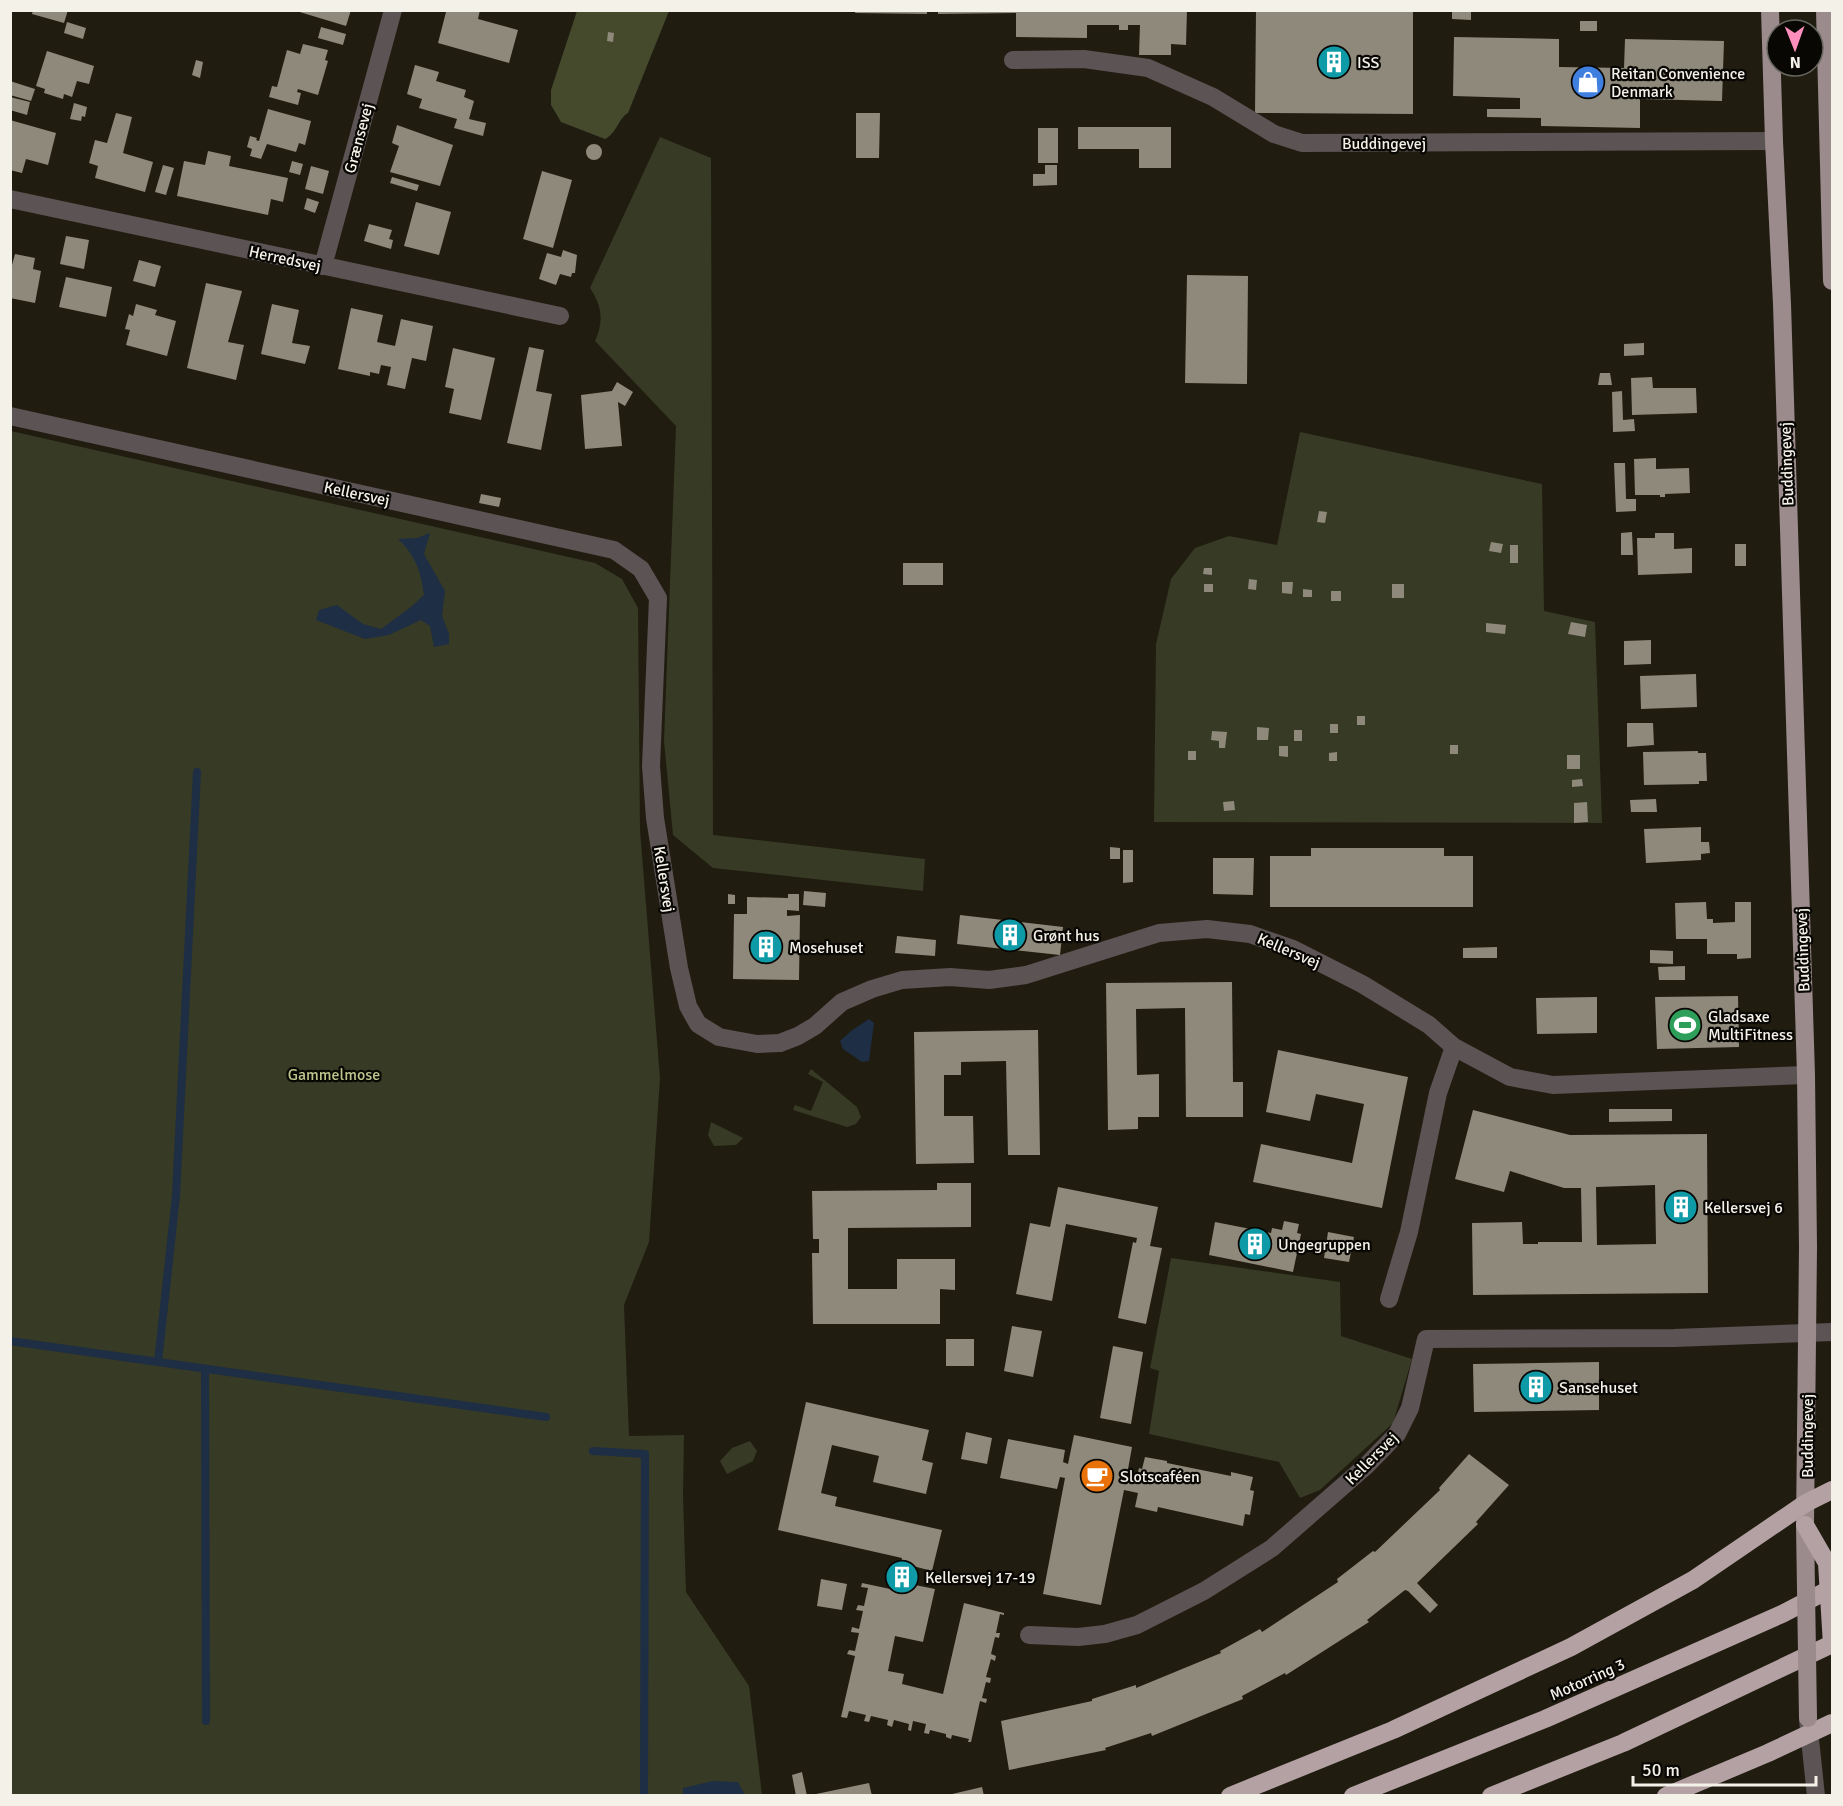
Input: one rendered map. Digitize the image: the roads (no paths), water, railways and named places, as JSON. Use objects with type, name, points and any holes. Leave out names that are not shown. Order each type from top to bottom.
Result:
[{"type":"highway","points":[[1230,1796],[1393,1730],[1571,1647],[1693,1580],[1806,1503],[1833,1490]]},
{"type":"highway","points":[[1806,1503],[1833,1500]]},
{"type":"highway","points":[[1491,1796],[1623,1743],[1833,1644],[1827,1563],[1805,1525]]},
{"type":"highway","name":"Motorring 3","points":[[1353,1796],[1545,1719],[1782,1614],[1833,1588]]},
{"type":"highway","points":[[1666,1796],[1808,1726],[1833,1723]]},
{"type":"main road","name":"Buddingevej","points":[[1770,10],[1782,304],[1806,1075],[1808,1247],[1805,1525],[1808,1726]]},
{"type":"main road","points":[[1825,10],[1833,281]]},
{"type":"street","name":"Grænsevej","points":[[323,266],[393,10]]},
{"type":"street","name":"Buddingevej","points":[[1013,60],[1084,59],[1148,68],[1213,97],[1274,135],[1302,143],[1774,141]]},
{"type":"street","name":"Herredsvej","points":[[10,199],[560,316]]},
{"type":"street","name":"Kellersvej","points":[[10,416],[614,550],[641,569],[658,598],[651,766],[655,818],[679,968],[688,1006],[698,1024],[719,1037],[757,1044],[780,1043],[815,1026],[842,1002],[872,989],[902,980],[950,977],[989,980],[1026,975],[1159,933],[1207,929],[1250,934],[1293,949],[1362,984],[1429,1025],[1455,1047],[1510,1077],[1553,1085],[1806,1075]]},
{"type":"street","points":[[1389,1299],[1409,1232],[1438,1093],[1455,1047]]},
{"type":"street","name":"Kellersvej","points":[[1029,1635],[1087,1636],[1105,1634],[1137,1625],[1204,1591],[1272,1548],[1367,1465],[1397,1434],[1410,1408],[1426,1339],[1707,1337],[1833,1332]]},
{"type":"street","name":"Buddingevej","points":[[1808,1726],[1816,1796]]},
{"type":"water","points":[[430,533],[424,554],[445,591],[442,616],[449,634],[449,644],[434,647],[430,626],[421,620],[389,635],[365,639],[316,620],[319,610],[337,605],[363,624],[381,629],[411,607],[424,595],[423,587],[413,558],[398,539],[417,538]]},
{"type":"water","points":[[869,1019],[874,1023],[869,1061],[862,1062],[843,1049],[840,1041]]},
{"type":"water","points":[[713,1781],[738,1782],[745,1795],[683,1795],[683,1788]]},
{"type":"waterway","points":[[158,1362],[176,1196],[197,772]]},
{"type":"waterway","points":[[10,1341],[546,1417]]},
{"type":"waterway","points":[[205,1369],[206,1721]]},
{"type":"waterway","points":[[593,1451],[645,1454],[644,1796]]},
{"type":"place","name":"ISS","points":[[1334,62]]},
{"type":"place","name":"Reitan Convenience Denmark","points":[[1588,82]]},
{"type":"place","name":"Grønt hus","points":[[1010,935]]},
{"type":"place","name":"Mosehuset","points":[[766,947]]},
{"type":"place","name":"Gladsaxe MultiFitness","points":[[1685,1025]]},
{"type":"place","name":"Kellersvej 6","points":[[1681,1207]]},
{"type":"place","name":"Ungegruppen","points":[[1255,1244]]},
{"type":"place","name":"Sansehuset","points":[[1536,1387]]},
{"type":"place","name":"Slotscaféen","points":[[1097,1476]]},
{"type":"place","name":"Kellersvej 17-19","points":[[902,1577]]},
{"type":"park label","name":"Gammelmose","points":[[334,1074]]}]
